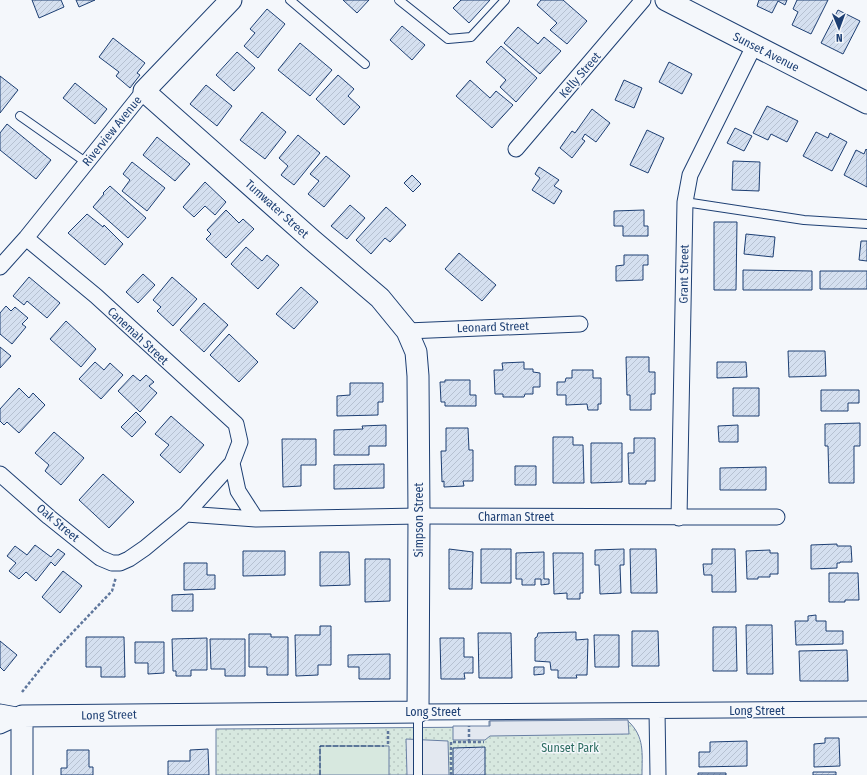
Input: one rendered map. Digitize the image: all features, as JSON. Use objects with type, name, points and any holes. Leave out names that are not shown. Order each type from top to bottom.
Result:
[{"type":"street","name":"Riverview Avenue","points":[[0,267],[26,238],[144,91],[231,0]]},
{"type":"street","name":"Kelly Street","points":[[516,149],[643,0]]},
{"type":"street","name":"Sunset Avenue","points":[[666,0],[867,103]]},
{"type":"street","name":"Grant Street","points":[[679,518],[685,202],[690,175],[754,46]]},
{"type":"street","name":"Tumwater Street","points":[[144,91],[312,240],[380,298],[407,331]]},
{"type":"street","name":"Canemah Street","points":[[26,238],[96,296],[236,424],[240,442],[232,463]]},
{"type":"street","name":"Leonard Street","points":[[407,331],[580,324]]},
{"type":"street","name":"Simpson Street","points":[[407,331],[416,352],[418,376],[420,516],[418,712]]},
{"type":"street","points":[[186,514],[232,463]]},
{"type":"street","points":[[232,463],[238,492],[256,519]]},
{"type":"street","name":"Oak Street","points":[[0,474],[48,516],[100,558],[112,563],[120,563],[129,559],[145,548],[186,514]]},
{"type":"street","name":"Charman Street","points":[[186,514],[256,519],[420,516],[777,518]]},
{"type":"street","name":"Long Street","points":[[0,726],[22,716],[867,709]]},
{"type":"street","points":[[657,711],[658,775]]},
{"type":"street","points":[[0,712],[22,716],[22,775]]},
{"type":"lane","points":[[290,0],[365,64]]},
{"type":"lane","points":[[399,0],[448,39],[471,37],[505,0]]},
{"type":"lane","points":[[20,116],[87,162]]},
{"type":"lane","points":[[685,202],[804,220],[867,224]]},
{"type":"lane","points":[[418,712],[418,775]]},
{"type":"path","points":[[22,692],[54,652],[112,591],[115,581]]},
{"type":"path","points":[[469,726],[469,742]]},
{"type":"path","points":[[388,735],[388,744]]},
{"type":"path","points":[[451,775],[451,742],[484,742]]},
{"type":"green space","name":"Sunset Park","points":[[489,721],[628,721],[640,739],[642,752],[642,775],[216,775],[216,729],[489,727]]},
{"type":"green space","points":[[320,746],[389,746],[389,775],[320,775]]},
{"type":"shaded area","points":[[628,720],[629,734],[490,736],[485,740],[453,740],[453,726],[490,726],[490,721]]},
{"type":"shaded area","points":[[406,739],[448,741],[449,775],[407,775]]},
{"type":"building","points":[[32,0],[61,0],[64,7],[39,18]]},
{"type":"building","points":[[76,0],[95,0],[79,7]]},
{"type":"building","points":[[343,0],[369,0],[357,13]]},
{"type":"building","points":[[461,0],[490,0],[469,23],[453,8]]},
{"type":"building","points":[[541,0],[563,0],[587,21],[567,44],[550,30],[557,23],[537,5]]},
{"type":"building","points":[[759,0],[787,0],[785,5],[778,1],[772,13],[757,6]]},
{"type":"building","points":[[797,0],[828,0],[811,34],[792,25],[798,12],[793,9]]},
{"type":"building","points":[[267,9],[285,24],[258,58],[244,46],[255,33],[250,29]]},
{"type":"building","points":[[838,10],[860,21],[843,54],[821,43]]},
{"type":"building","points":[[402,26],[425,45],[412,60],[390,40]]},
{"type":"building","points":[[518,27],[538,44],[544,37],[561,51],[540,74],[504,43]]},
{"type":"building","points":[[113,38],[145,63],[137,73],[140,75],[130,88],[116,76],[119,72],[99,57]]},
{"type":"building","points":[[300,43],[332,70],[310,96],[278,70]]},
{"type":"building","points":[[501,46],[537,78],[516,102],[500,87],[506,80],[486,62]]},
{"type":"building","points":[[237,52],[255,68],[234,91],[216,75]]},
{"type":"building","points":[[669,62],[692,74],[682,94],[659,82]]},
{"type":"building","points":[[338,75],[354,89],[348,96],[360,107],[344,125],[316,99]]},
{"type":"building","points":[[0,76],[18,90],[0,113]]},
{"type":"building","points":[[470,80],[490,98],[496,91],[513,105],[492,128],[456,96]]},
{"type":"building","points":[[624,80],[642,88],[634,108],[615,100]]},
{"type":"building","points":[[75,83],[107,109],[95,124],[63,98]]},
{"type":"building","points":[[206,85],[232,106],[217,126],[190,104]]},
{"type":"building","points":[[767,106],[798,121],[787,142],[771,134],[768,140],[753,133]]},
{"type":"building","points":[[592,109],[610,123],[596,142],[585,134],[582,139],[585,141],[572,158],[560,148],[572,131],[575,133]]},
{"type":"building","points":[[262,112],[286,132],[265,159],[240,140]]},
{"type":"building","points":[[7,124],[51,160],[36,179],[0,150],[0,133]]},
{"type":"building","points":[[735,128],[752,136],[744,151],[727,143]]},
{"type":"building","points":[[647,130],[664,138],[648,173],[630,165]]},
{"type":"building","points":[[816,132],[828,138],[830,133],[847,142],[832,171],[803,156]]},
{"type":"building","points":[[298,135],[320,153],[294,185],[281,175],[288,166],[279,158]]},
{"type":"building","points":[[157,137],[190,164],[175,181],[143,155]]},
{"type":"building","points":[[866,149],[867,187],[844,175],[856,150],[864,154]]},
{"type":"building","points":[[326,156],[350,176],[324,207],[308,194],[319,181],[310,174]]},
{"type":"building","points":[[733,161],[760,162],[759,191],[732,190]]},
{"type":"building","points":[[132,162],[165,188],[147,211],[122,191],[130,180],[123,174]]},
{"type":"building","points":[[539,167],[559,180],[554,186],[562,191],[554,204],[532,190],[540,178],[535,174]]},
{"type":"building","points":[[412,175],[421,184],[413,192],[404,183]]},
{"type":"building","points":[[205,182],[226,202],[215,215],[205,206],[194,217],[183,207]]},
{"type":"building","points":[[110,186],[146,218],[128,238],[93,207]]},
{"type":"building","points":[[350,205],[365,218],[347,239],[331,226]]},
{"type":"building","points":[[386,207],[406,225],[390,242],[385,238],[371,254],[356,240]]},
{"type":"building","points":[[226,210],[239,223],[243,219],[254,229],[226,258],[206,239],[211,234],[207,230]]},
{"type":"building","points":[[644,210],[644,226],[648,226],[648,236],[623,236],[623,226],[614,226],[614,211]]},
{"type":"building","points":[[87,214],[103,227],[104,225],[123,244],[105,265],[68,233]]},
{"type":"building","points":[[714,222],[737,222],[736,290],[714,290]]},
{"type":"building","points":[[746,234],[775,237],[773,257],[744,254]]},
{"type":"building","points":[[861,241],[867,241],[867,261],[859,260]]},
{"type":"building","points":[[246,247],[262,261],[267,255],[279,265],[258,289],[231,264]]},
{"type":"building","points":[[459,253],[496,285],[482,301],[445,269]]},
{"type":"building","points":[[624,255],[648,255],[648,265],[643,265],[643,280],[616,281],[616,266],[624,265]]},
{"type":"building","points":[[743,270],[812,271],[812,290],[743,290]]},
{"type":"building","points":[[820,271],[867,271],[867,289],[820,289]]},
{"type":"building","points":[[143,274],[155,285],[138,303],[126,292]]},
{"type":"building","points":[[29,277],[60,303],[47,318],[27,301],[24,305],[13,296]]},
{"type":"building","points":[[172,277],[197,299],[173,326],[157,311],[161,307],[153,300]]},
{"type":"building","points":[[301,287],[318,302],[294,329],[276,314]]},
{"type":"building","points":[[204,303],[228,325],[204,352],[180,330]]},
{"type":"building","points":[[6,306],[11,311],[15,307],[28,318],[22,324],[26,327],[12,344],[0,334],[0,313]]},
{"type":"building","points":[[66,321],[96,349],[81,367],[50,339]]},
{"type":"building","points":[[229,334],[258,362],[239,382],[210,355]]},
{"type":"building","points":[[0,347],[11,356],[0,368]]},
{"type":"building","points":[[788,351],[825,351],[826,376],[789,377]]},
{"type":"building","points":[[626,357],[649,357],[649,372],[655,372],[655,394],[651,394],[651,410],[630,410],[630,395],[627,395]]},
{"type":"building","points":[[95,362],[104,370],[110,363],[123,375],[101,399],[79,379]]},
{"type":"building","points":[[524,362],[524,369],[533,369],[533,372],[540,373],[540,387],[533,387],[533,394],[525,394],[524,397],[503,397],[503,394],[495,394],[494,370],[503,370],[502,363]]},
{"type":"building","points":[[717,362],[746,362],[747,377],[717,378]]},
{"type":"building","points":[[572,370],[593,370],[593,378],[601,378],[601,404],[598,404],[598,410],[588,410],[587,404],[566,405],[566,395],[557,395],[557,382],[565,382],[566,378],[572,378]]},
{"type":"building","points":[[133,375],[140,381],[146,375],[154,382],[149,386],[157,393],[140,412],[118,391]]},
{"type":"building","points":[[445,380],[470,380],[470,395],[476,395],[476,406],[445,406],[445,402],[441,402],[440,382],[445,382]]},
{"type":"building","points":[[350,383],[383,383],[383,402],[378,402],[378,415],[337,416],[337,396],[350,395]]},
{"type":"building","points":[[19,388],[29,398],[33,393],[45,405],[19,433],[7,422],[4,425],[0,421],[0,409]]},
{"type":"building","points":[[733,388],[759,388],[759,416],[733,416]]},
{"type":"building","points":[[821,390],[859,390],[859,403],[848,403],[848,411],[821,411]]},
{"type":"building","points":[[136,412],[146,422],[132,437],[121,427]]},
{"type":"building","points":[[171,416],[204,445],[180,473],[160,455],[169,445],[155,434]]},
{"type":"building","points":[[860,423],[860,446],[854,446],[854,483],[829,483],[828,446],[825,446],[825,424]]},
{"type":"building","points":[[386,425],[386,446],[369,446],[369,455],[334,455],[334,430],[363,429],[362,426]]},
{"type":"building","points":[[738,425],[738,442],[719,442],[718,426]]},
{"type":"building","points":[[446,428],[468,428],[469,450],[473,450],[473,481],[463,481],[464,486],[444,487],[444,481],[442,482],[441,451],[446,451]]},
{"type":"building","points":[[54,432],[84,458],[61,485],[45,471],[49,465],[35,453]]},
{"type":"building","points":[[553,437],[573,437],[573,445],[583,445],[584,483],[553,483]]},
{"type":"building","points":[[634,438],[655,438],[655,481],[646,481],[646,484],[629,484],[628,453],[634,453]]},
{"type":"building","points":[[282,439],[316,439],[316,465],[301,465],[301,486],[283,487]]},
{"type":"building","points":[[591,443],[622,443],[622,482],[591,483]]},
{"type":"building","points":[[384,464],[384,488],[334,489],[334,465]]},
{"type":"building","points":[[515,466],[536,466],[536,485],[515,485]]},
{"type":"building","points":[[766,467],[766,490],[720,490],[720,468]]},
{"type":"building","points":[[103,474],[134,502],[109,528],[79,500]]},
{"type":"building","points":[[837,544],[837,546],[851,546],[852,562],[837,563],[837,568],[811,569],[811,545]]},
{"type":"building","points":[[35,545],[51,557],[58,549],[65,554],[55,566],[51,562],[36,581],[26,572],[19,579],[9,571],[16,563],[7,556],[15,546],[27,555]]},
{"type":"building","points":[[449,549],[473,552],[472,589],[449,589]]},
{"type":"building","points":[[481,549],[511,549],[511,583],[481,583]]},
{"type":"building","points":[[624,549],[624,565],[620,565],[621,593],[600,594],[599,565],[595,565],[595,550]]},
{"type":"building","points":[[630,549],[656,549],[657,593],[631,593]]},
{"type":"building","points":[[712,549],[735,549],[736,592],[712,592],[712,575],[704,575],[703,564],[712,564]]},
{"type":"building","points":[[770,550],[770,553],[778,553],[778,574],[770,574],[770,577],[758,577],[758,579],[747,579],[746,551]]},
{"type":"building","points":[[243,551],[285,551],[285,575],[243,576]]},
{"type":"building","points":[[320,552],[349,552],[350,585],[320,586]]},
{"type":"building","points":[[544,552],[544,579],[549,579],[549,584],[541,585],[541,579],[535,579],[535,585],[522,585],[522,579],[516,579],[516,553]]},
{"type":"building","points":[[553,553],[583,553],[583,593],[580,593],[580,599],[567,599],[567,593],[554,594]]},
{"type":"building","points":[[365,559],[390,559],[390,601],[365,602]]},
{"type":"building","points":[[184,563],[207,563],[207,575],[215,575],[215,589],[184,590]]},
{"type":"building","points":[[63,571],[82,586],[60,613],[42,597]]},
{"type":"building","points":[[829,573],[858,573],[859,600],[829,602]]},
{"type":"building","points":[[193,594],[193,611],[172,611],[172,595]]},
{"type":"building","points":[[816,615],[816,621],[826,621],[826,631],[843,631],[843,644],[796,645],[795,621],[808,621],[808,616]]},
{"type":"building","points":[[746,625],[772,625],[773,674],[747,674]]},
{"type":"building","points":[[320,626],[331,626],[331,665],[318,665],[318,675],[296,676],[295,635],[320,635]]},
{"type":"building","points":[[713,627],[736,627],[737,671],[713,671]]},
{"type":"building","points":[[632,631],[658,631],[659,666],[632,666]]},
{"type":"building","points":[[576,632],[576,640],[588,639],[587,675],[576,675],[577,678],[558,678],[558,670],[551,670],[550,662],[535,661],[535,638],[537,637],[538,633]]},
{"type":"building","points":[[478,633],[511,633],[512,678],[479,678]]},
{"type":"building","points":[[249,634],[271,634],[271,637],[288,637],[288,675],[267,675],[267,667],[249,667]]},
{"type":"building","points":[[594,635],[619,635],[619,667],[595,667]]},
{"type":"building","points":[[86,637],[124,637],[125,677],[101,677],[101,667],[86,667]]},
{"type":"building","points":[[207,638],[207,670],[191,670],[191,676],[176,676],[176,671],[173,671],[172,639]]},
{"type":"building","points":[[440,638],[464,638],[464,657],[473,657],[473,673],[464,673],[465,679],[441,679]]},
{"type":"building","points":[[210,639],[245,639],[245,676],[225,676],[225,669],[211,669]]},
{"type":"building","points":[[0,641],[17,655],[4,671],[0,667]]},
{"type":"building","points":[[135,642],[164,642],[164,673],[148,674],[148,663],[135,663]]},
{"type":"building","points":[[847,650],[848,681],[800,681],[799,651]]},
{"type":"building","points":[[390,654],[390,679],[359,679],[359,667],[348,667],[348,655]]},
{"type":"building","points":[[534,667],[544,667],[544,674],[534,675]]},
{"type":"building","points":[[825,738],[839,738],[840,766],[814,767],[814,744],[825,743]]},
{"type":"building","points":[[747,741],[747,766],[699,767],[699,752],[710,752],[710,742]]},
{"type":"building","points":[[485,747],[485,775],[453,775],[453,748]]},
{"type":"building","points":[[208,749],[209,775],[168,775],[168,761],[190,761],[190,750]]},
{"type":"building","points":[[67,750],[89,750],[89,767],[93,767],[93,775],[61,775],[61,768],[67,768]]},
{"type":"building","points":[[813,772],[836,772],[836,775],[813,775]]},
{"type":"building","points":[[698,773],[726,773],[726,775],[698,775]]},
{"type":"fence","points":[[320,775],[320,746],[384,746]]}]
